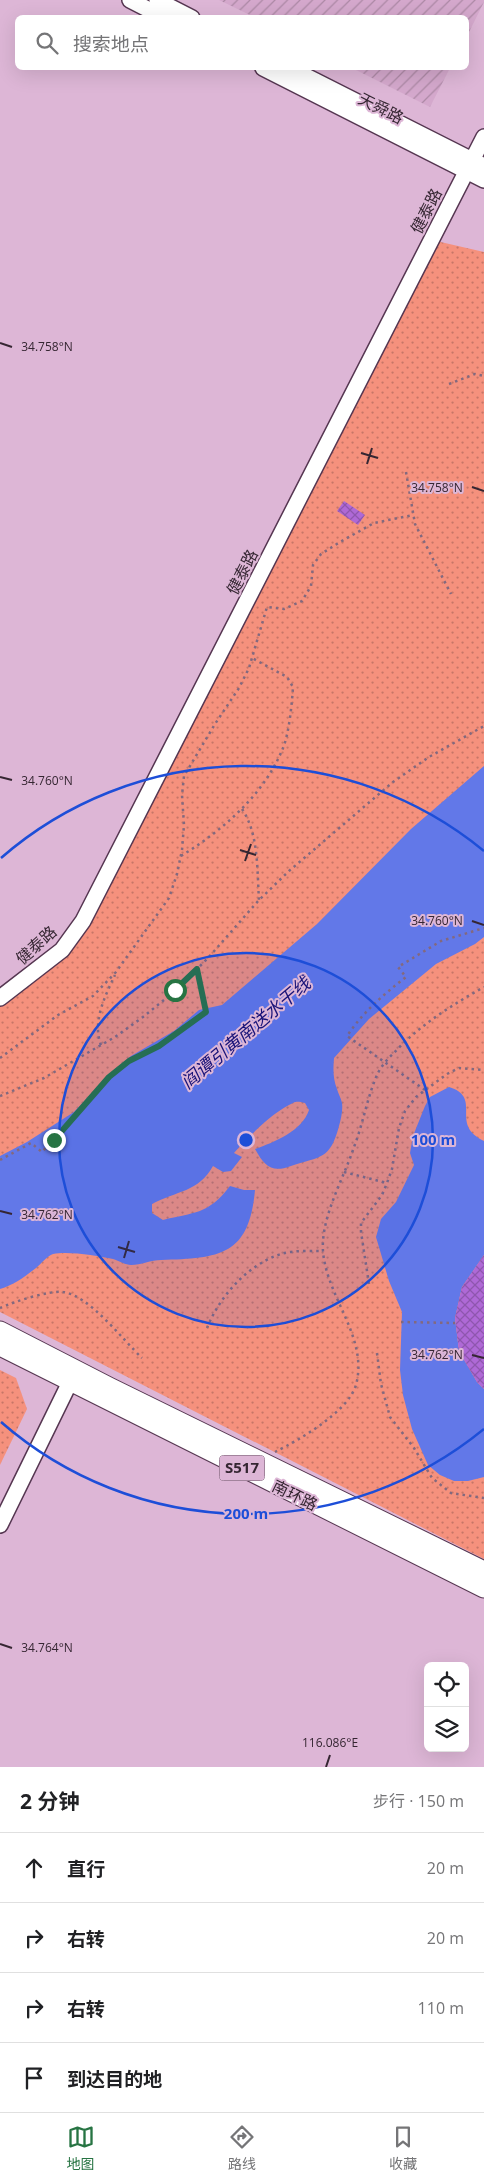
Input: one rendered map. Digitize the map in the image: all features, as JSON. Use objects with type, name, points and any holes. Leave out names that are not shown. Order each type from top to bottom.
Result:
[{"type":"main road","name":"南环路","points":[[0,1331],[258,1460],[482,1566]]},
{"type":"main road","name":"南环路","points":[[0,1346],[484,1588]]},
{"type":"street","points":[[130,0],[158,15]]},
{"type":"street","points":[[157,0],[186,15]]},
{"type":"street","name":"天舜路","points":[[267,70],[474,166]]},
{"type":"street","name":"天舜路","points":[[294,70],[474,166],[484,180]]},
{"type":"street","name":"健泰路","points":[[0,998],[62,950],[83,921],[474,166],[484,138]]},
{"type":"street","points":[[0,1525],[70,1382]]},
{"type":"path","points":[[449,384],[475,374],[484,376]]},
{"type":"path","points":[[406,472],[413,515],[425,547],[451,594]]},
{"type":"path","points":[[0,1058],[58,1015],[93,996],[116,972],[169,898],[178,874],[181,856],[184,825],[182,795],[184,776],[239,688],[249,668],[266,607],[284,609],[302,601],[311,586],[313,565],[321,554],[374,523],[413,515]]},
{"type":"path","points":[[181,856],[209,838],[242,809],[260,787],[283,747],[294,687],[287,677],[252,658]]},
{"type":"path","points":[[0,1096],[44,1078],[101,1045],[143,1017],[197,969],[260,900],[289,872],[393,782],[429,757],[484,726]]},
{"type":"path","points":[[242,809],[250,820],[260,900]]},
{"type":"path","points":[[426,1090],[346,1036],[360,1017],[375,1002],[406,977],[398,967],[441,941],[484,928]]},
{"type":"path","points":[[0,1160],[31,1143],[42,1152],[109,1077],[129,1061],[159,1046],[206,1012],[197,969]]},
{"type":"path","points":[[101,1045],[98,1036],[99,1018],[116,972]]},
{"type":"path","points":[[258,1460],[288,1445],[317,1426],[345,1403],[355,1386],[358,1363],[354,1339],[331,1285],[323,1251],[323,1238],[334,1197],[354,1149],[378,1074],[393,1053],[428,1022],[484,986]]},
{"type":"path","points":[[370,1284],[361,1223],[382,1195],[387,1183],[392,1169],[399,1128],[405,1111],[426,1090],[446,1074],[459,1068],[484,1070]]},
{"type":"path","points":[[344,1172],[387,1183]]},
{"type":"path","points":[[207,1328],[213,1313],[222,1301],[239,1280],[257,1264],[282,1254],[323,1251]]},
{"type":"path","points":[[0,1308],[22,1300],[63,1292],[84,1300],[142,1358]]},
{"type":"path","points":[[401,1322],[455,1323]]},
{"type":"path","points":[[378,1353],[381,1384],[390,1418],[414,1448],[432,1478],[451,1493],[484,1498]]},
{"type":"shaded area","points":[[219,0],[484,0],[469,32],[469,15],[250,15]]},
{"type":"shaded area","points":[[356,70],[449,70],[430,107]]},
{"type":"shaded area","points":[[432,240],[484,252],[484,1559],[0,1312],[0,998],[62,950]]},
{"type":"shaded area","points":[[0,1370],[16,1378],[27,1409],[0,1465]]},
{"type":"water","name":"阎谭引黄南送水干线","points":[[484,766],[484,937],[475,944],[436,964],[369,1019],[334,1058],[334,1078],[342,1101],[342,1109],[336,1137],[328,1151],[317,1158],[279,1169],[270,1167],[262,1160],[255,1149],[271,1143],[294,1130],[309,1110],[305,1103],[294,1102],[270,1118],[234,1153],[242,1157],[231,1171],[223,1172],[213,1166],[207,1175],[194,1186],[152,1204],[152,1213],[163,1220],[200,1211],[215,1202],[230,1186],[244,1190],[255,1190],[252,1212],[246,1228],[238,1241],[228,1249],[200,1258],[157,1260],[131,1265],[91,1255],[53,1254],[19,1280],[0,1289],[0,1156],[27,1142],[74,1112],[114,1070],[131,1056],[174,1031],[199,1010],[222,1005],[317,924],[411,829]]},
{"type":"water","points":[[449,1087],[459,1092],[464,1098],[468,1127],[484,1141],[484,1255],[462,1287],[455,1318],[459,1351],[477,1382],[484,1389],[484,1477],[468,1481],[454,1481],[440,1475],[428,1465],[412,1429],[403,1395],[400,1370],[402,1312],[389,1281],[376,1237],[381,1219],[396,1202],[414,1165],[410,1153],[413,1136],[425,1106],[430,1097]]},
{"type":"building","points":[[344,501],[365,515],[358,525],[337,511]]},
{"type":"building","points":[[484,1255],[484,1389],[477,1382],[459,1351],[455,1318],[462,1287]]},
{"type":"route","points":[[54,1140],[109,1077],[129,1061],[159,1046],[206,1012],[197,969],[175,990]]}]
